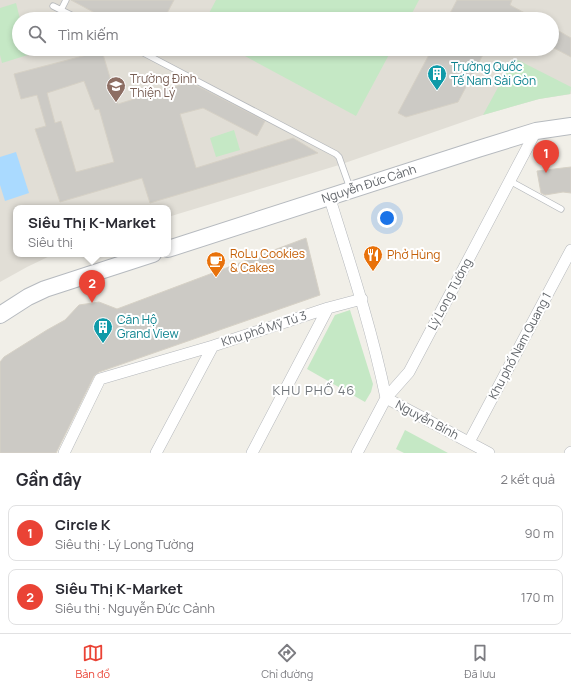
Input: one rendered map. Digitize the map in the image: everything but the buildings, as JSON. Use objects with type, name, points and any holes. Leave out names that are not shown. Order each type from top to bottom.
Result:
[{"type":"main road","name":"Nguyễn Đức Cảnh","points":[[171,248],[329,196],[536,131],[571,126]]},
{"type":"main road","points":[[0,315],[28,297],[45,289],[144,257]]},
{"type":"street","name":"Lý Long Tường","points":[[358,453],[386,398],[409,372],[536,131]]},
{"type":"street","points":[[329,196],[362,299],[380,367],[386,398]]},
{"type":"street","name":"Khu phố Nam Quang 1","points":[[469,442],[571,250]]},
{"type":"street","name":"Khu phố Mỹ Tú 3","points":[[156,453],[213,346],[328,308],[362,299]]},
{"type":"street","points":[[252,453],[328,308]]},
{"type":"street","points":[[64,453],[100,379],[213,346]]},
{"type":"street","name":"Nguyễn Bính","points":[[386,398],[489,453]]},
{"type":"lane","points":[[61,10],[66,0]]},
{"type":"lane","points":[[53,6],[65,12]]},
{"type":"lane","points":[[149,56],[336,154],[339,157],[351,189]]},
{"type":"lane","points":[[510,181],[561,209]]},
{"type":"shaded area","points":[[0,0],[571,0],[571,94],[539,99],[483,115],[339,165],[171,216],[171,205],[13,205],[13,257],[48,257],[0,282]]},
{"type":"green space","points":[[216,0],[419,0],[413,12],[210,12]]},
{"type":"green space","points":[[16,3],[18,12],[12,12],[12,56],[24,56],[2,63],[0,55],[0,8]]},
{"type":"green space","points":[[245,56],[388,56],[356,116]]},
{"type":"green space","points":[[514,58],[571,87],[570,94],[539,99],[483,115]]},
{"type":"green space","points":[[234,130],[240,150],[216,157],[210,138]]},
{"type":"green space","points":[[350,310],[373,384],[371,392],[365,402],[307,369],[335,315]]},
{"type":"green space","points":[[405,430],[448,453],[404,453],[396,449]]},
{"type":"water","points":[[16,152],[29,193],[5,201],[0,185],[0,157]]},
{"type":"place","name":"Trường Quốc Tế Nam Sài Gòn","points":[[437,91]]},
{"type":"place","name":"Trường Đinh Thiện Lý","points":[[116,103]]},
{"type":"place","name":"Circle K","points":[[546,173]]},
{"type":"place","name":"Phở Hùng","points":[[373,272]]},
{"type":"place","name":"RoLu Cookies & Cakes","points":[[216,278]]},
{"type":"place","name":"Siêu Thị K-Market","points":[[92,303]]},
{"type":"place","name":"Căn Hộ Grand View","points":[[103,344]]},
{"type":"district","name":"KHU PHỐ 46","points":[[314,390]]}]
